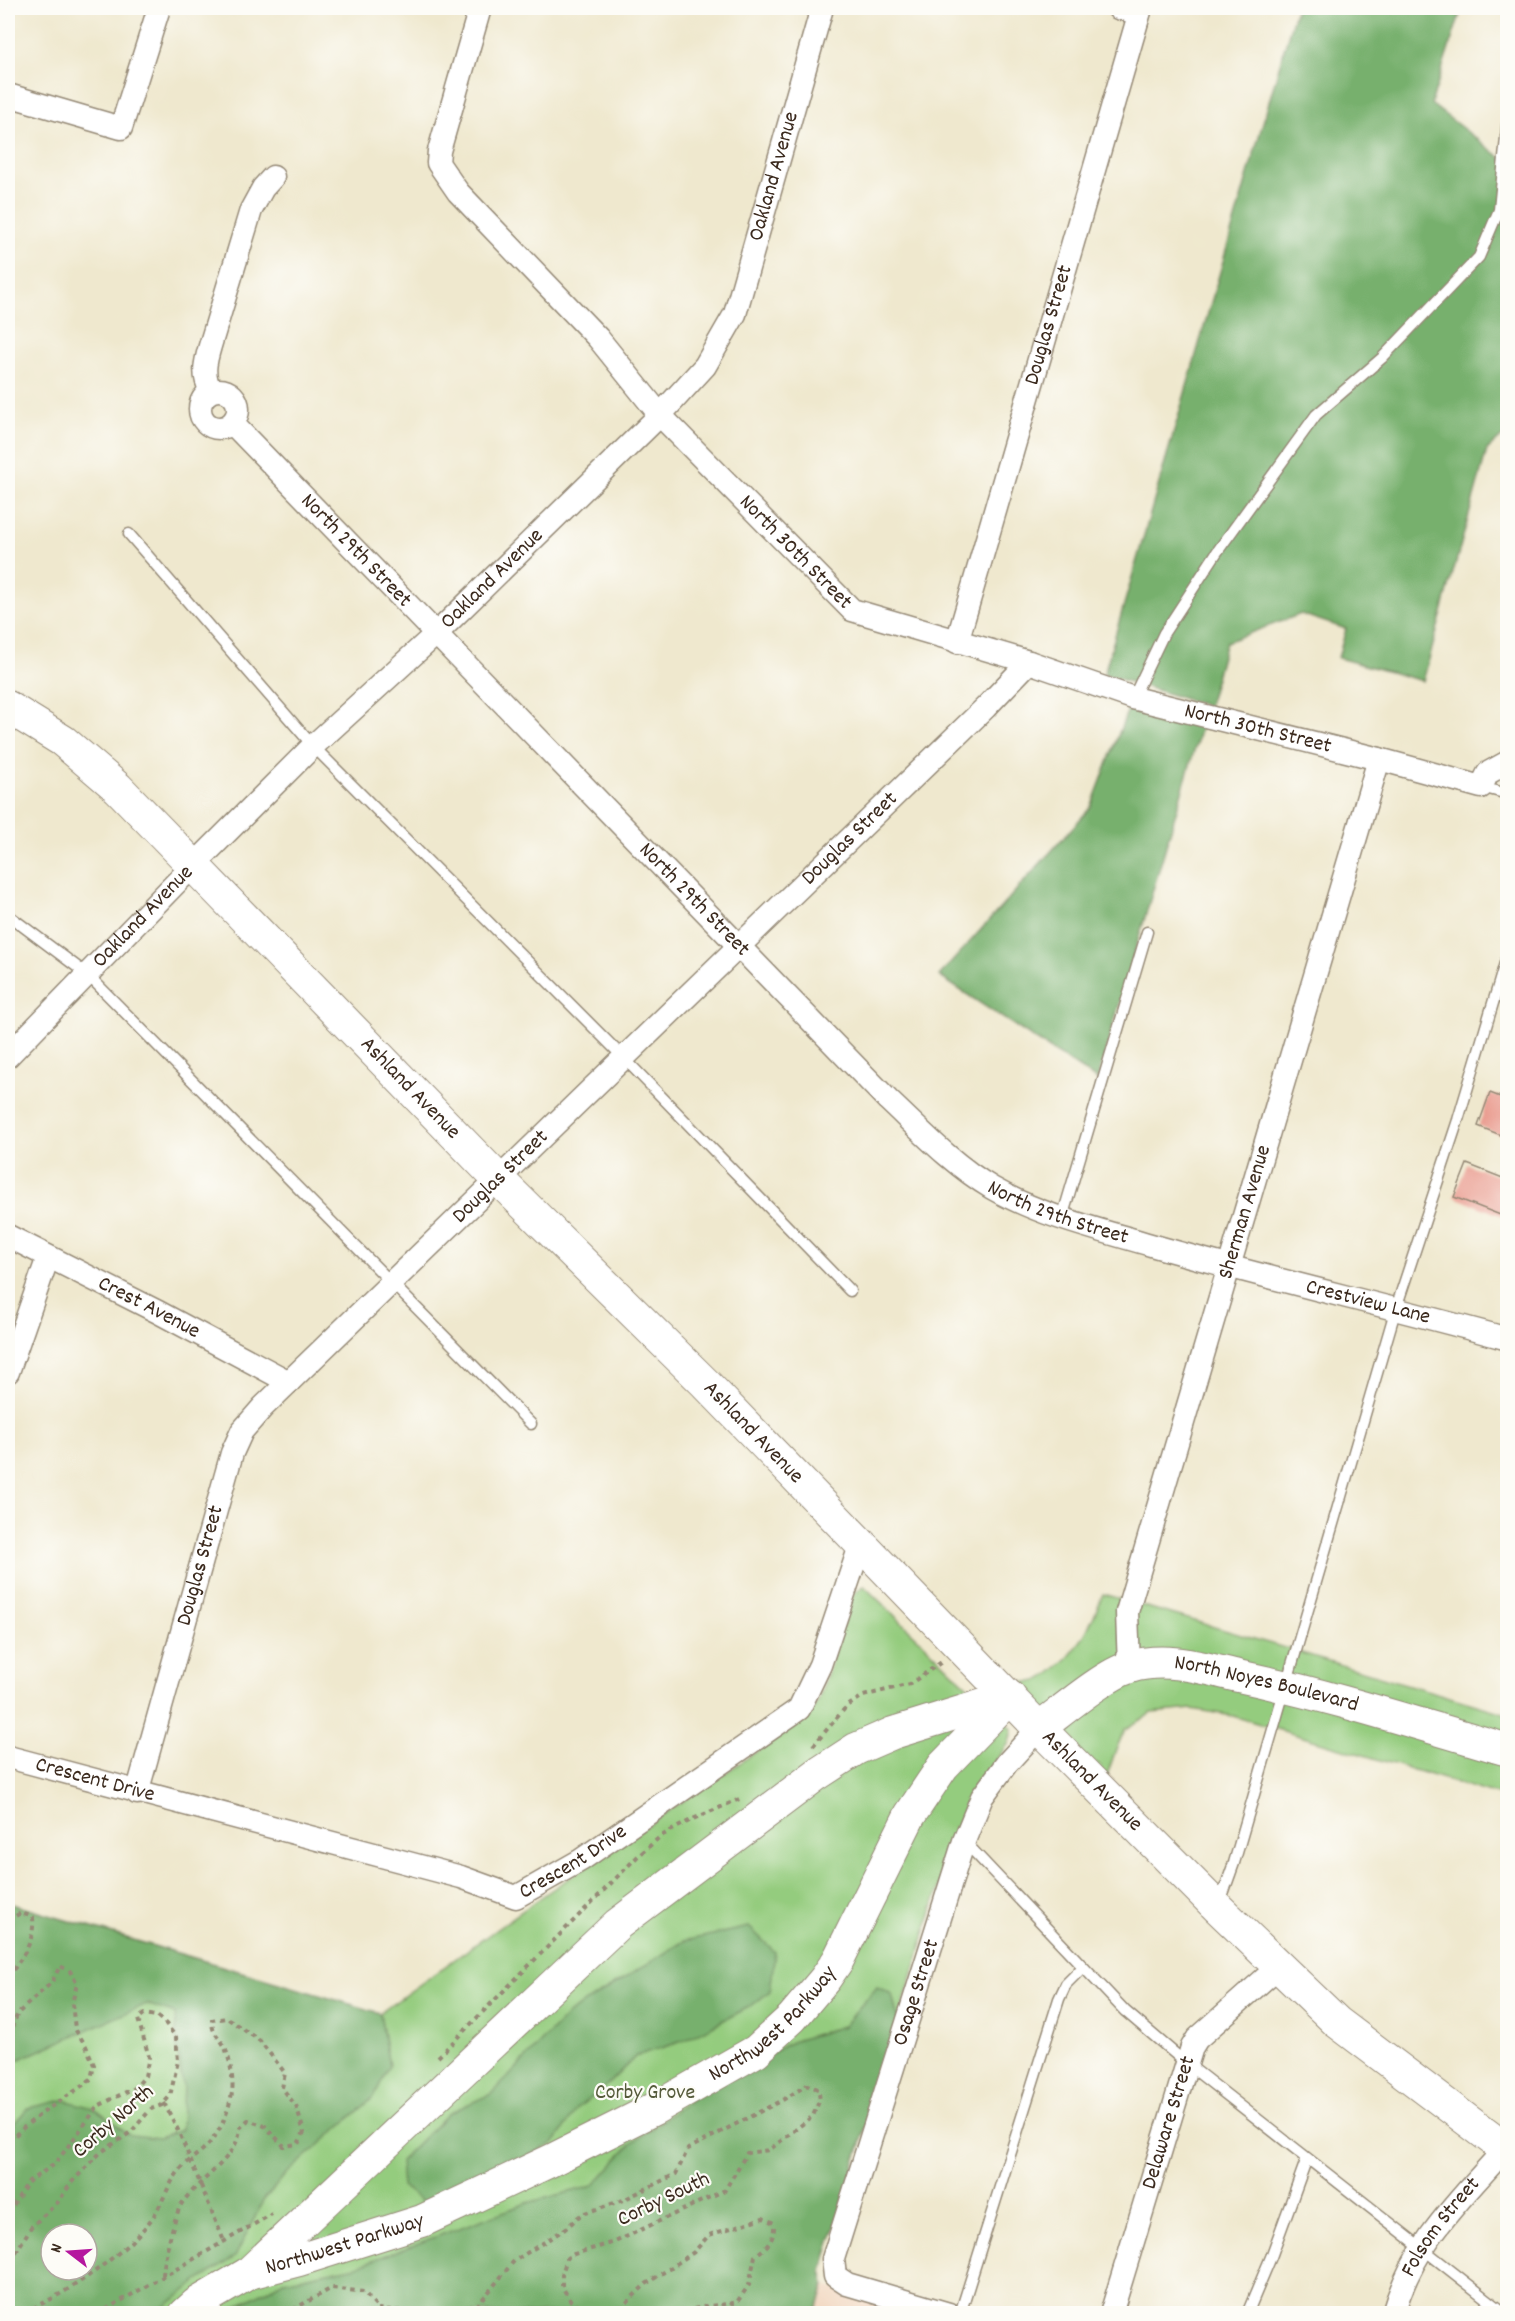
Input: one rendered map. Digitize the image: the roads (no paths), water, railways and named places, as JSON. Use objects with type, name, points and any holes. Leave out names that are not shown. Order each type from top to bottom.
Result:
[{"type":"street","points":[[8,95],[121,128],[159,8]]},
{"type":"street","name":"North 30th Street","points":[[480,8],[439,151],[438,163],[458,192],[598,338],[660,415],[852,610],[1029,662],[1133,698],[1379,759],[1480,787]]},
{"type":"street","name":"Oakland Avenue","points":[[8,1056],[314,746],[436,634],[660,415],[705,366],[735,314],[822,8]]},
{"type":"street","name":"Douglas Street","points":[[957,642],[1133,10]]},
{"type":"street","name":"North 29th Street","points":[[273,177],[263,188],[251,210],[204,366],[206,381],[211,391],[226,391],[232,395],[238,409],[237,417],[232,423],[888,1100],[955,1162],[991,1188],[1030,1208],[1229,1268]]},
{"type":"street","name":"Douglas Street","points":[[137,1793],[232,1453],[242,1431],[263,1407],[986,707],[1029,662]]},
{"type":"street","name":"Ashland Avenue","points":[[8,707],[63,741],[118,788],[499,1180],[705,1383],[1039,1728],[1218,1908],[1337,2022],[1506,2150]]},
{"type":"street","name":"Sherman Avenue","points":[[1129,1667],[1127,1612],[1379,759]]},
{"type":"street","points":[[1480,787],[1488,773],[1508,762]]},
{"type":"street","name":"Crest Avenue","points":[[8,1236],[289,1382]]},
{"type":"street","points":[[8,1372],[48,1257]]},
{"type":"street","name":"Crestview Lane","points":[[1229,1268],[1396,1308],[1507,1338]]},
{"type":"street","name":"Crescent Drive","points":[[8,1757],[461,1877],[516,1897],[581,1860],[799,1709],[820,1665],[861,1543]]},
{"type":"street","name":"North Noyes Boulevard","points":[[1039,1728],[1092,1689],[1129,1667],[1160,1662],[1186,1664],[1285,1686],[1508,1750]]},
{"type":"street","points":[[249,2273],[618,1924],[672,1882],[816,1775],[856,1749],[893,1733],[1010,1697]]},
{"type":"street","name":"Northwest Parkway","points":[[185,2313],[196,2304],[249,2273],[422,2222],[654,2109],[756,2051],[792,2018],[838,1960],[910,1815],[943,1766],[1010,1697]]},
{"type":"street","name":"Osage Street","points":[[948,2313],[847,2284],[835,2276],[833,2259],[964,1841],[982,1797],[1007,1763],[1039,1728]]},
{"type":"street","name":"Delaware Street","points":[[1111,2313],[1186,2063],[1197,2039],[1279,1966]]},
{"type":"street","name":"Folsom Street","points":[[1394,2313],[1399,2295],[1422,2247],[1506,2150]]},
{"type":"lane","points":[[1133,698],[1164,633],[1217,552],[1316,415],[1382,358],[1479,257],[1499,210],[1508,117]]},
{"type":"lane","points":[[129,534],[314,746],[623,1057],[850,1291]]},
{"type":"lane","points":[[1480,787],[1508,794]]},
{"type":"lane","points":[[8,915],[88,975],[393,1281],[531,1424]]},
{"type":"lane","points":[[1062,1218],[1147,932]]},
{"type":"lane","points":[[1218,1908],[1234,1863],[1396,1308],[1458,1120],[1508,953]]},
{"type":"lane","points":[[964,1841],[1125,2012],[1186,2063],[1506,2313]]},
{"type":"lane","points":[[960,2313],[1059,1999],[1066,1984],[1083,1967]]},
{"type":"lane","points":[[1247,2313],[1271,2257],[1307,2158]]},
{"type":"park label","name":"Corby Grove","points":[[645,2093]]}]
